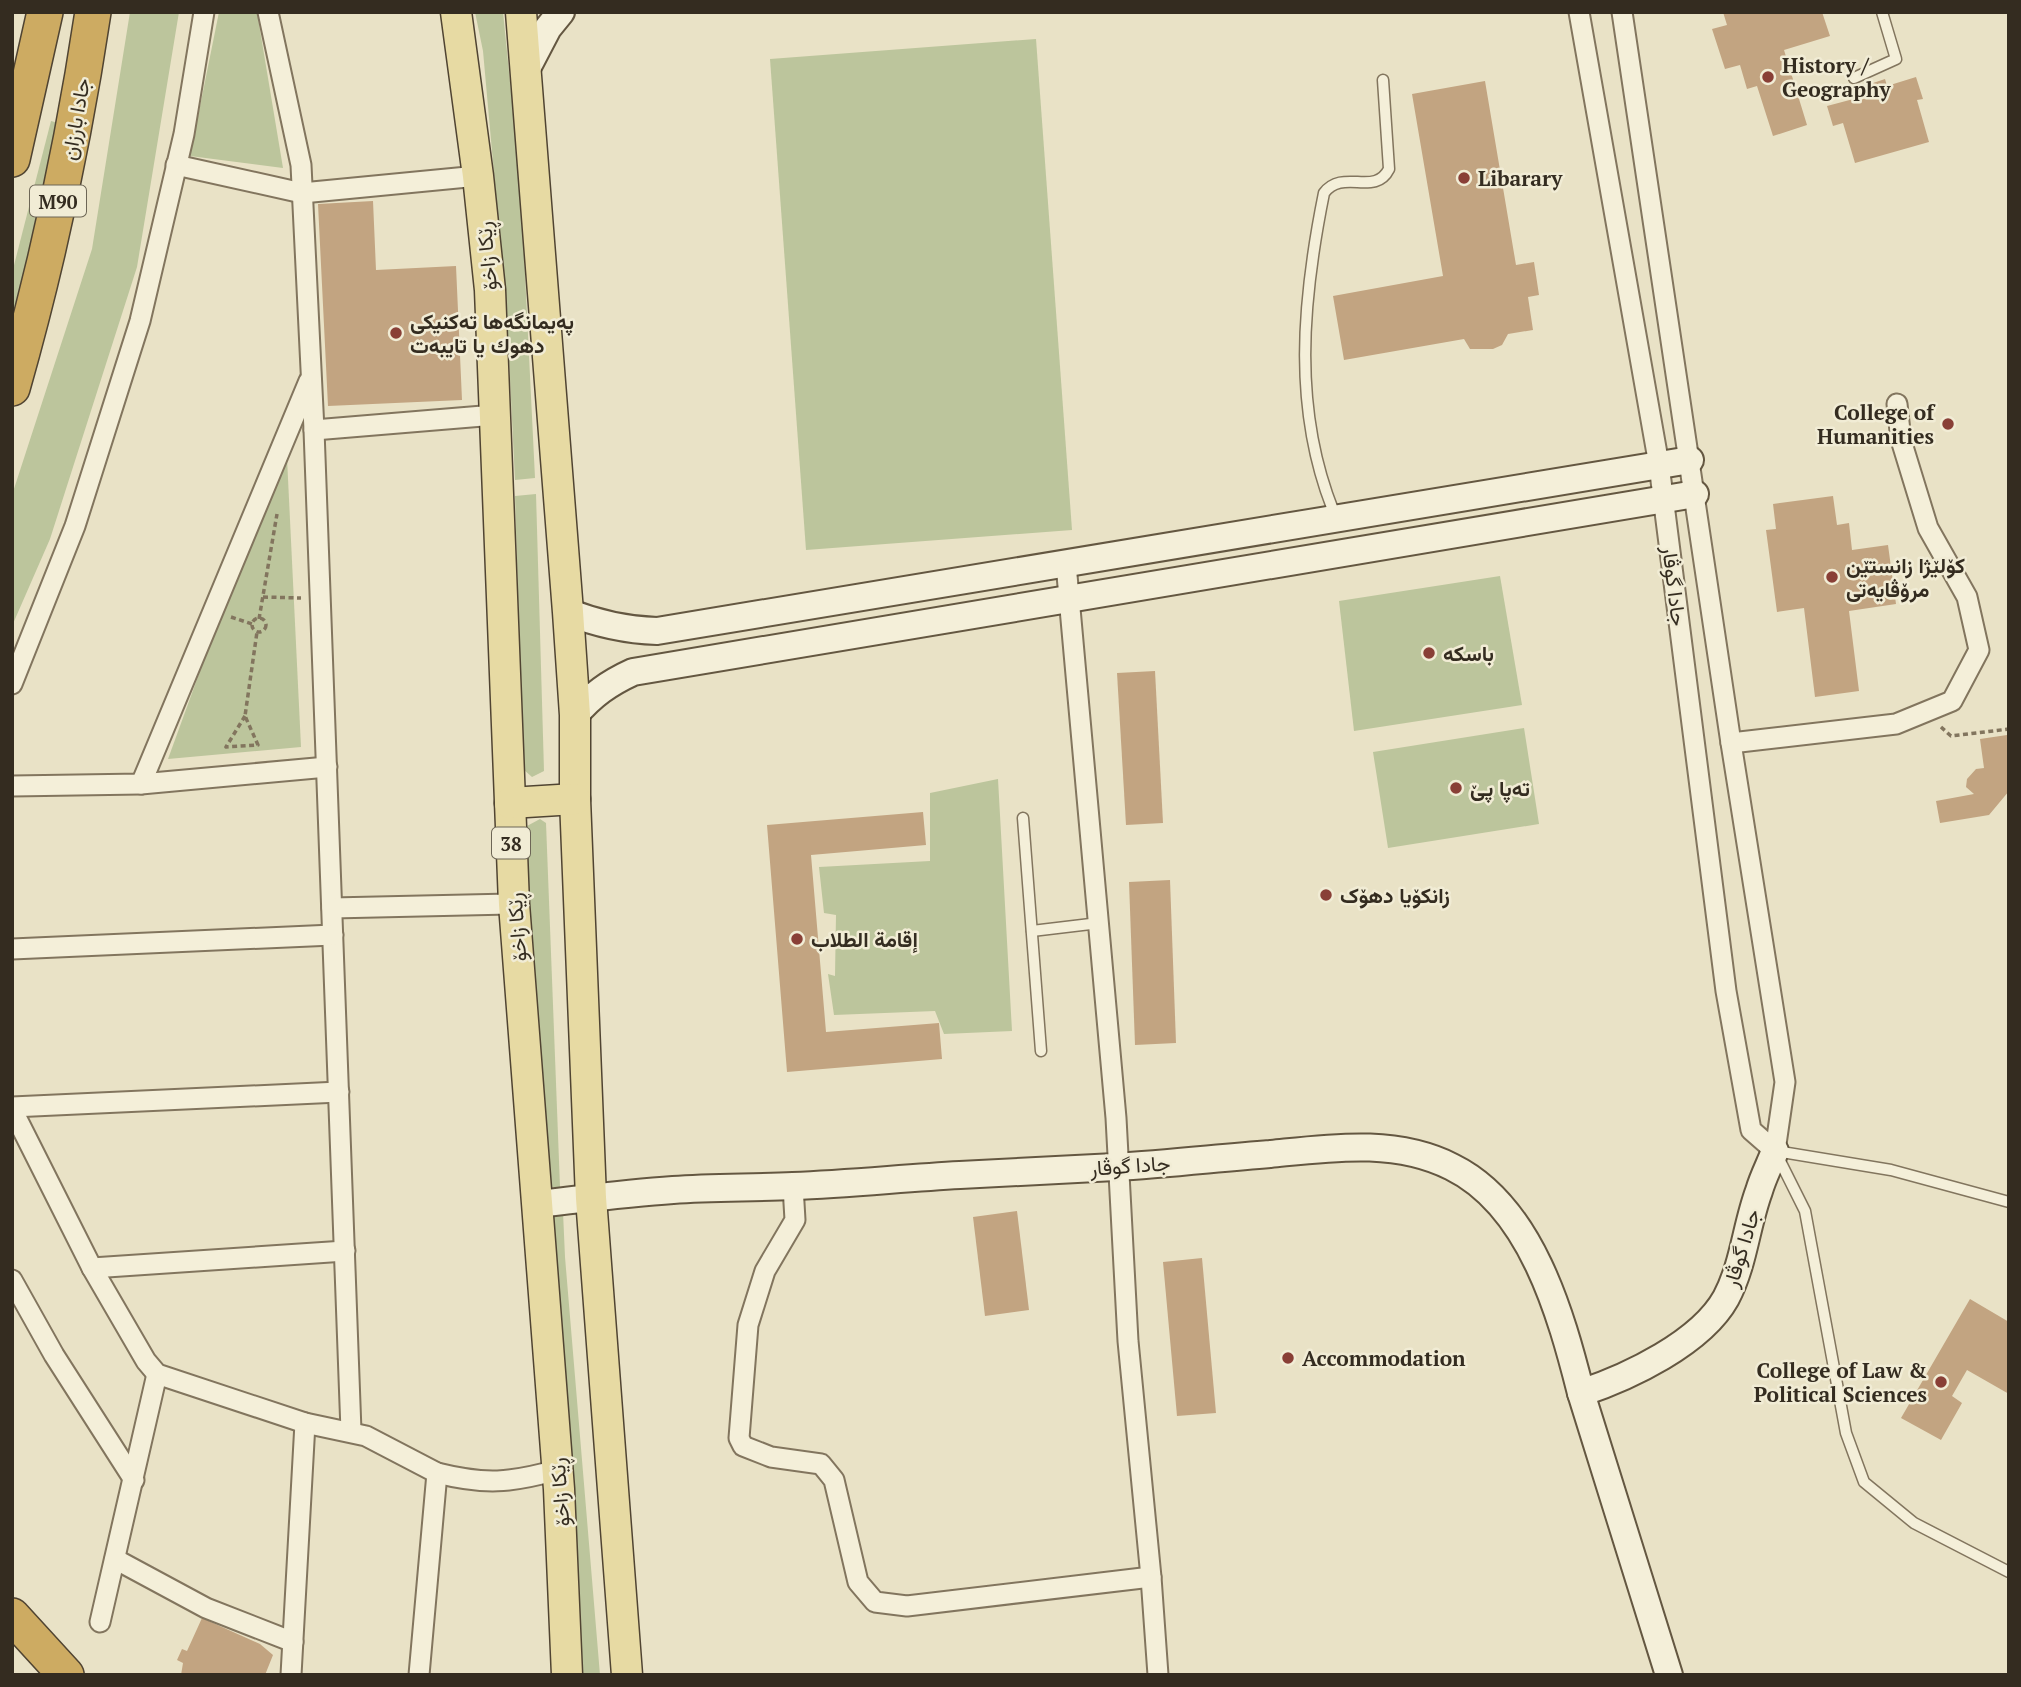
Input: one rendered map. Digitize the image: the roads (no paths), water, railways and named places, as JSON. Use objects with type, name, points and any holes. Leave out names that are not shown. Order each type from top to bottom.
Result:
[{"type":"highway","name":"جادا بارزان","points":[[12,388],[66,166],[93,12]]},
{"type":"highway","points":[[12,99],[42,29]]},
{"type":"highway","points":[[12,159],[42,29]]},
{"type":"highway","points":[[12,1616],[66,1675]]},
{"type":"highway","points":[[12,1636],[66,1675]]},
{"type":"main road","name":"ڕێکا زاخۆ","points":[[456,12],[490,290],[514,904],[557,1470],[568,1675]]},
{"type":"main road","points":[[521,12],[575,716],[575,799],[591,1198],[627,1675]]},
{"type":"main road","points":[[510,803],[575,799]]},
{"type":"street","points":[[12,684],[75,526],[140,321],[176,165],[204,12]]},
{"type":"street","points":[[268,12],[301,165],[314,430],[351,1432]]},
{"type":"street","points":[[525,72],[548,28],[561,12]]},
{"type":"street","name":"جادا گوڤار","points":[[1579,12],[1659,465],[1726,991],[1751,1130],[1775,1151]]},
{"type":"street","name":"جادا گوڤار","points":[[1581,1393],[1612,1383],[1676,1346],[1703,1326],[1725,1299],[1741,1261],[1758,1192],[1775,1151],[1785,1082],[1731,743],[1622,12]]},
{"type":"street","points":[[176,165],[302,193],[478,176]]},
{"type":"street","points":[[141,783],[311,374]]},
{"type":"street","points":[[1731,743],[1896,724],[1952,701],[1979,650],[1967,597],[1928,528],[1901,440],[1897,404]]},
{"type":"street","points":[[314,430],[495,415]]},
{"type":"street","points":[[568,612],[624,630],[657,631],[1690,460]]},
{"type":"street","points":[[575,716],[591,697],[611,682],[634,672],[1695,494]]},
{"type":"street","points":[[1066,564],[1116,1118],[1128,1341],[1158,1675]]},
{"type":"street","points":[[657,631],[665,666]]},
{"type":"street","points":[[12,786],[141,783],[327,767]]},
{"type":"street","points":[[332,908],[514,904]]},
{"type":"street","points":[[12,949],[333,935]]},
{"type":"street","points":[[339,1092],[12,1108],[92,1268],[145,1361],[157,1374],[305,1423],[366,1436],[437,1473],[464,1480],[522,1480],[557,1470]]},
{"type":"street","name":"جادا گوڤار","points":[[537,1204],[673,1190],[793,1186],[1118,1167],[1348,1147],[1415,1154],[1453,1167],[1471,1178],[1500,1205],[1531,1250],[1551,1297],[1669,1675]]},
{"type":"street","points":[[793,1186],[795,1220],[765,1271],[748,1325],[739,1438],[743,1446],[771,1457],[821,1464],[834,1480],[858,1582],[875,1602],[907,1606],[1151,1577]]},
{"type":"street","points":[[92,1268],[345,1251]]},
{"type":"street","points":[[12,1280],[54,1354],[134,1480]]},
{"type":"street","points":[[100,1622],[157,1374]]},
{"type":"street","points":[[291,1675],[305,1423]]},
{"type":"street","points":[[419,1675],[437,1473]]},
{"type":"street","points":[[115,1559],[206,1608],[293,1642]]},
{"type":"lane","points":[[1854,78],[1896,59],[1882,12]]},
{"type":"lane","points":[[1337,519],[1318,468],[1307,414],[1305,346],[1311,267],[1324,193],[1338,182],[1378,182],[1385,177],[1389,169],[1383,80]]},
{"type":"lane","points":[[1023,818],[1041,1051]]},
{"type":"lane","points":[[1032,931],[1099,923]]},
{"type":"lane","points":[[1775,1151],[1891,1170],[2009,1202]]},
{"type":"lane","points":[[1775,1151],[1805,1211],[1846,1433],[1864,1482],[1914,1523],[2009,1572]]},
{"type":"place","name":"History / Geography","points":[[1768,77]]},
{"type":"place","name":"Libarary","points":[[1464,178]]},
{"type":"place","name":"پەیمانگەها تەکنیکی دهوك یا تایبەت","points":[[396,333]]},
{"type":"place","name":"College of Humanities","points":[[1948,424]]},
{"type":"place","name":"كۆلێژا زانستێن مرۆڤایەتی","points":[[1832,577]]},
{"type":"place","name":"باسکە","points":[[1429,653]]},
{"type":"place","name":"تەپا پێ","points":[[1456,788]]},
{"type":"place","name":"زانکۆیا دهۆک","points":[[1326,895]]},
{"type":"place","name":"إقامة الطلاب","points":[[797,939]]},
{"type":"place","name":"Accommodation","points":[[1288,1358]]},
{"type":"place","name":"College of Law & Political Sciences","points":[[1941,1382]]}]
